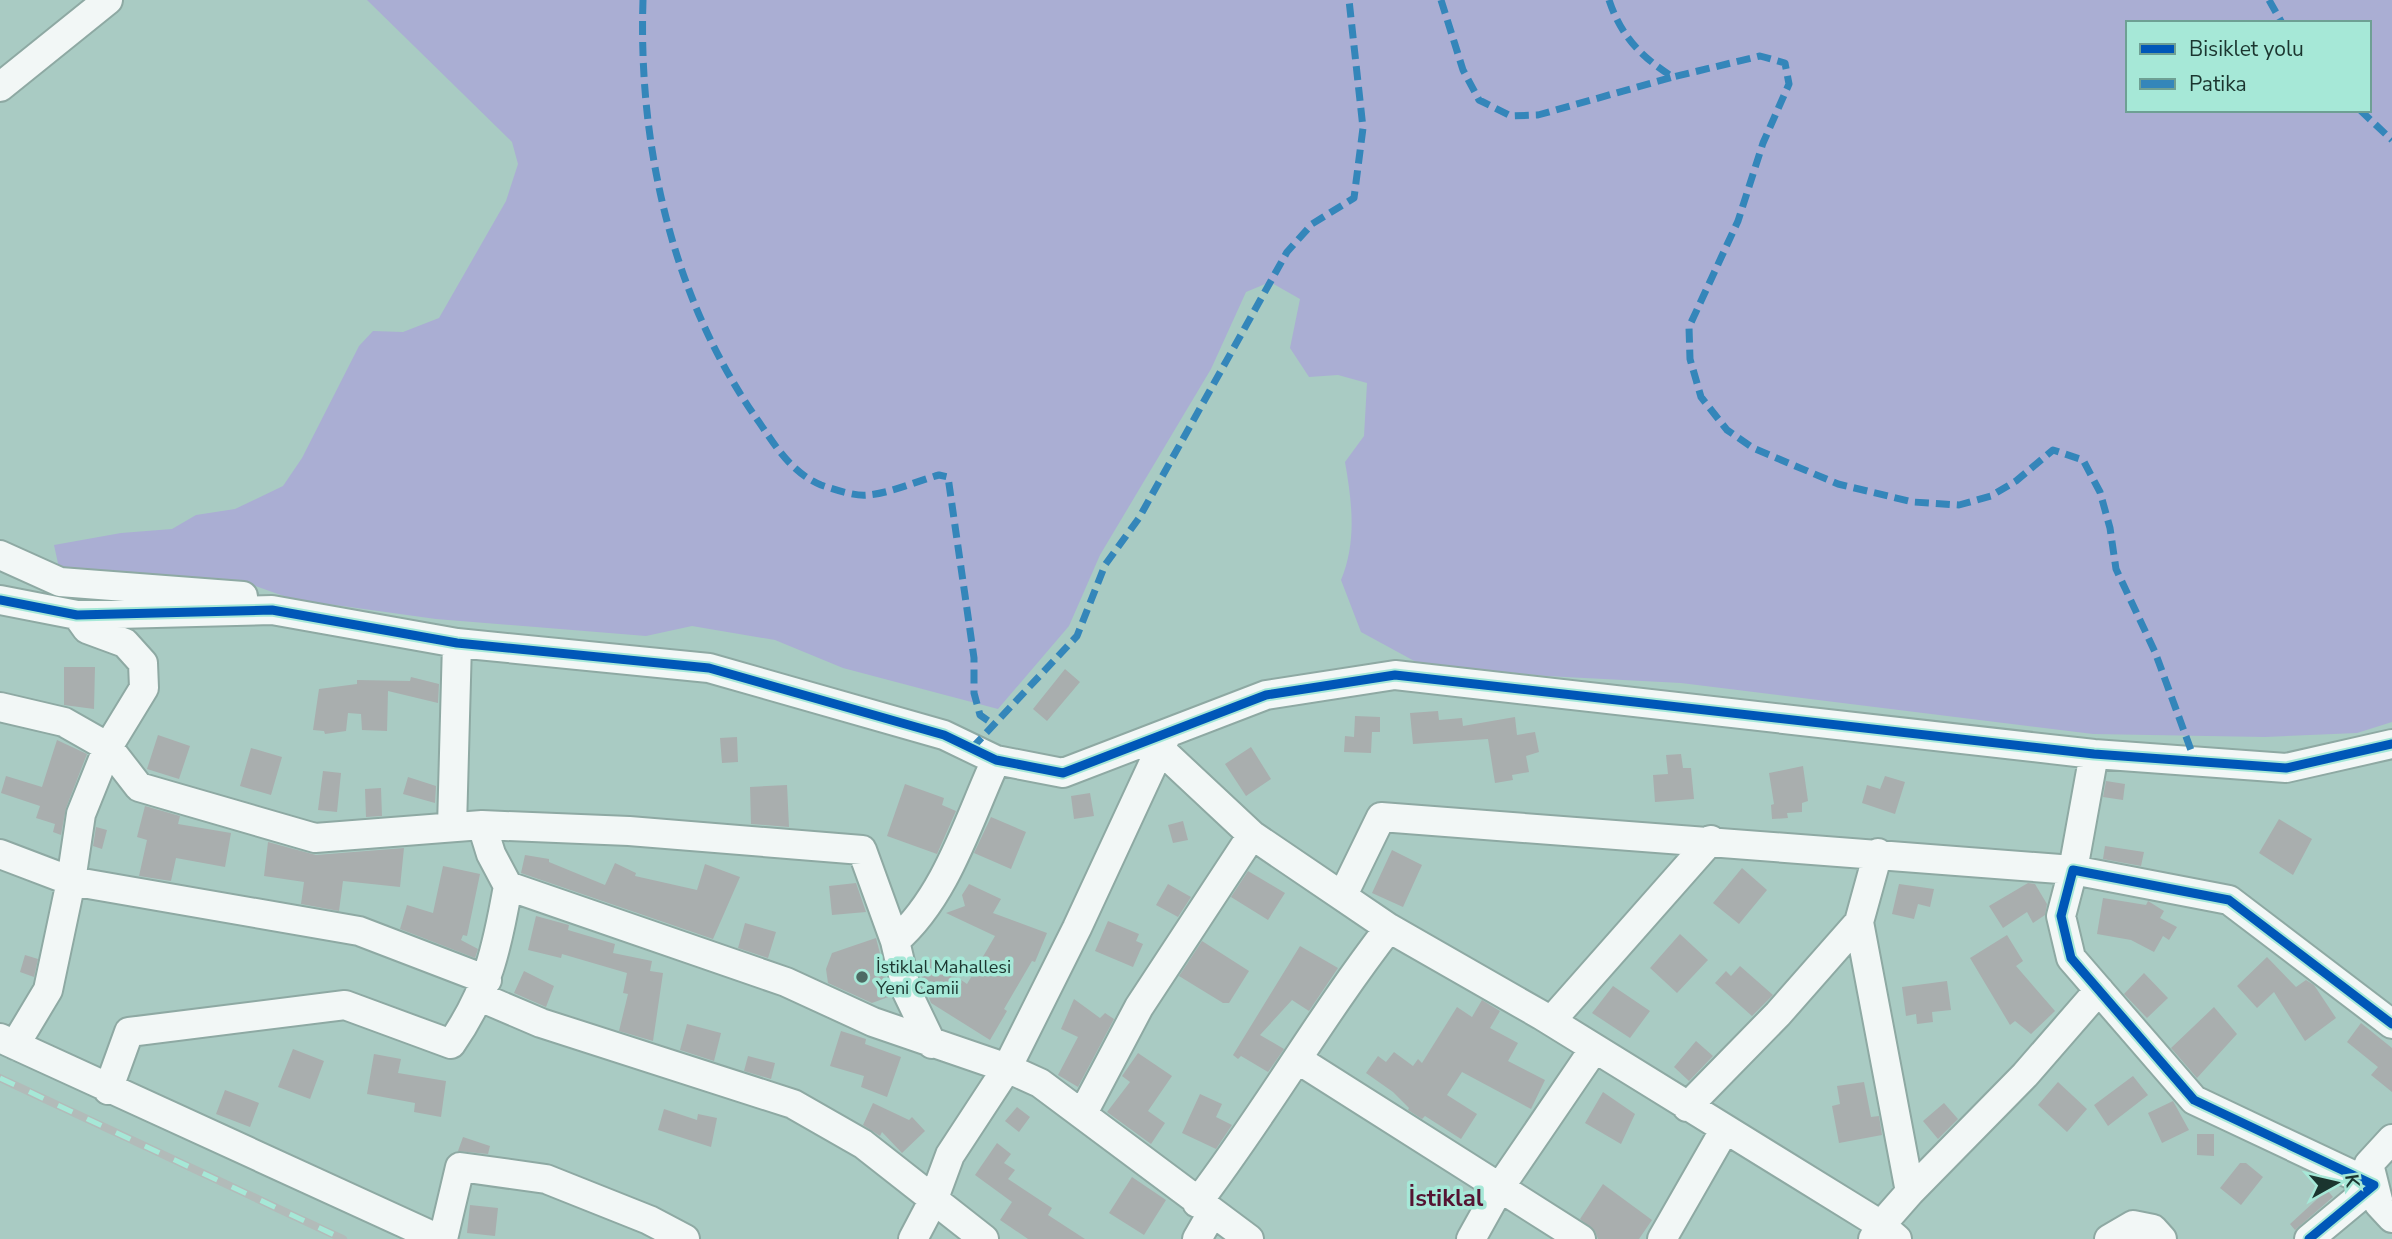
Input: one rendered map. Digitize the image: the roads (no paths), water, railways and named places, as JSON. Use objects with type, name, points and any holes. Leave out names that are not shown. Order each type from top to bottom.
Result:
[{"type":"street","points":[[0,87],[108,0]]},
{"type":"street","points":[[0,555],[60,582],[218,593],[245,597],[272,610]]},
{"type":"street","points":[[0,600],[77,615],[272,610],[457,643],[709,668],[944,734],[996,760],[1063,773],[1164,740],[1265,695],[1395,675],[2094,754],[2286,768],[2392,744]]},
{"type":"street","points":[[77,615],[87,629],[125,643],[143,663],[144,688],[108,747],[81,814],[71,881],[48,990],[8,1042],[108,1090],[441,1239],[460,1167],[546,1179],[649,1220],[685,1239]]},
{"type":"street","points":[[452,827],[457,643]]},
{"type":"street","points":[[0,707],[64,722],[108,747],[139,787],[315,838],[482,825],[629,831],[862,850],[895,941],[907,992],[932,1044]]},
{"type":"street","points":[[1164,740],[1252,835],[1389,928],[1551,1021],[1725,1129],[1884,1234],[1910,1192],[2025,1074],[2099,990]]},
{"type":"street","points":[[913,1239],[933,1201],[950,1155],[1007,1068],[1077,928],[1164,740]]},
{"type":"street","points":[[2094,754],[2073,870],[2061,916],[2071,958],[2194,1100],[2374,1185]]},
{"type":"street","points":[[895,941],[917,922],[947,868],[996,760]]},
{"type":"street","points":[[1343,895],[1381,817],[1710,840],[2073,870],[2229,900],[2392,1024]]},
{"type":"street","points":[[108,1090],[129,1032],[345,1005],[451,1044],[484,989],[508,886],[491,853],[482,825]]},
{"type":"street","points":[[1083,1113],[1139,1007],[1252,835]]},
{"type":"street","points":[[1551,1021],[1710,840]]},
{"type":"street","points":[[1688,1107],[1778,1014],[1858,922],[1878,853]]},
{"type":"street","points":[[0,854],[71,881],[359,931],[484,989],[554,1027],[793,1104],[863,1144],[984,1239]]},
{"type":"street","points":[[508,886],[786,982],[873,1022],[1007,1068],[1040,1083],[1249,1239]]},
{"type":"street","points":[[1858,922],[1910,1192]]},
{"type":"street","points":[[1197,1239],[1204,1208],[1343,988],[1389,928]]},
{"type":"street","points":[[1471,1239],[1500,1187],[1594,1049]]},
{"type":"street","points":[[1297,1059],[1581,1239]]},
{"type":"street","points":[[1662,1239],[1725,1129]]},
{"type":"street","points":[[2392,1139],[2369,1164],[2379,1204],[2392,1218]]},
{"type":"street","points":[[2309,1239],[2374,1185]]},
{"type":"street","points":[[2109,1239],[2133,1224],[2153,1229],[2162,1239]]},
{"type":"railway","points":[[0,1078],[343,1239]]},
{"type":"place","name":"İstiklal Mahallesi Yeni Camii","points":[[862,977]]},
{"type":"district","name":"İstiklal","points":[[1446,1198]]}]
